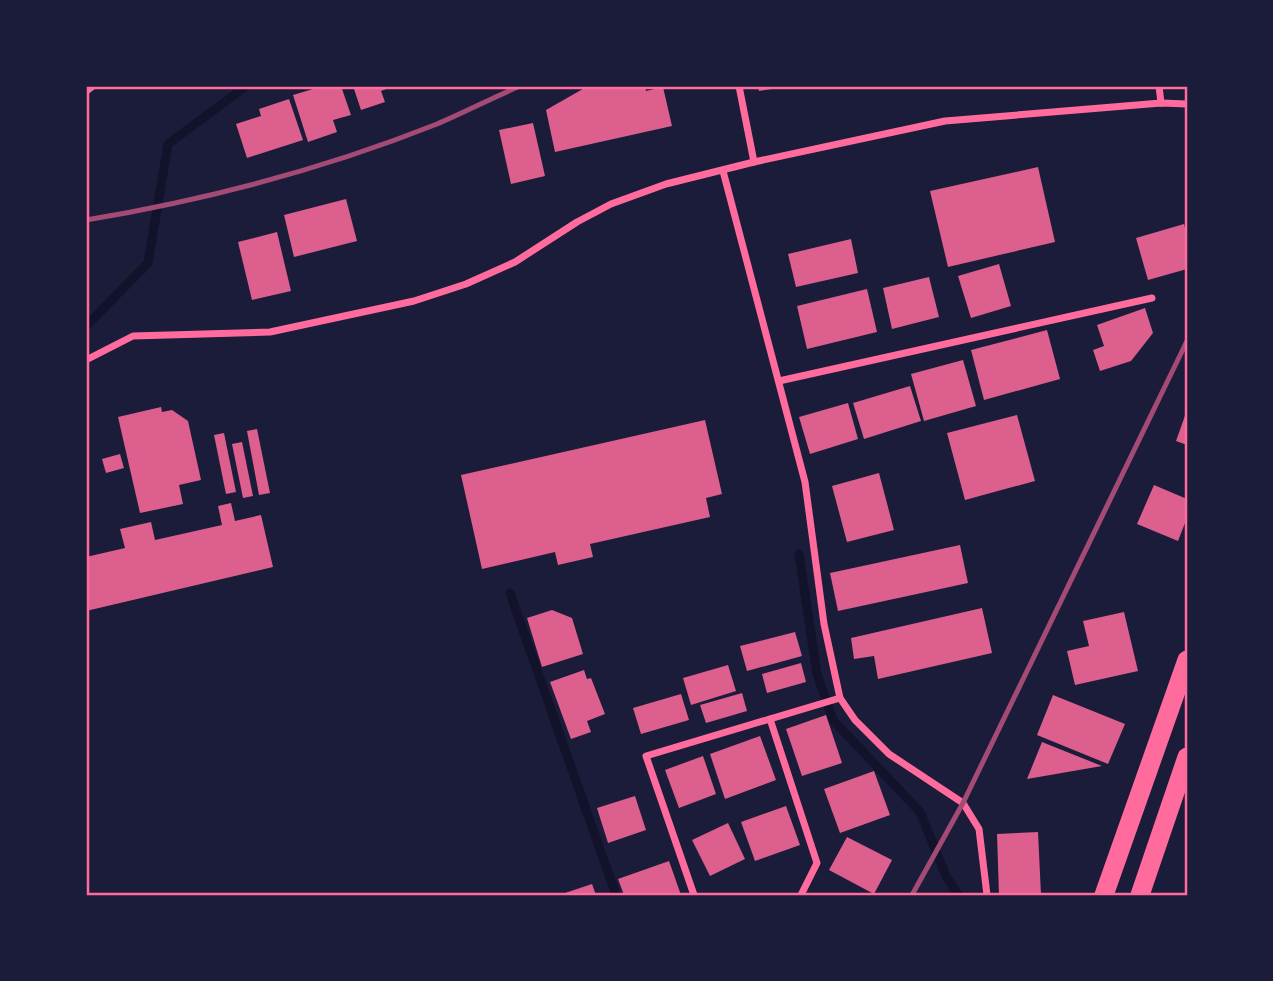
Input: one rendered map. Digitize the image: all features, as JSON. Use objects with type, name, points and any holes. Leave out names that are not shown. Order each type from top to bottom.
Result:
[{"type":"highway","points":[[1104,895],[1187,660]]},
{"type":"highway","points":[[1140,895],[1187,757]]},
{"type":"street","points":[[739,86],[754,162]]},
{"type":"street","points":[[1159,86],[1161,103]]},
{"type":"street","points":[[86,360],[132,336],[270,332],[414,301],[467,284],[514,262],[611,204],[666,184],[754,162],[945,121],[1161,103],[1187,104]]},
{"type":"street","points":[[723,171],[805,482],[836,699],[890,754],[963,803],[979,829],[987,895]]},
{"type":"street","points":[[779,381],[1152,298]]},
{"type":"street","points":[[694,895],[646,757],[836,699]]},
{"type":"street","points":[[770,719],[817,863],[801,895]]},
{"type":"path","points":[[86,93],[95,86]]},
{"type":"building","points":[[323,86],[341,86],[351,115],[333,120],[337,132],[308,142],[293,95]]},
{"type":"building","points":[[353,86],[394,86],[381,91],[385,102],[361,110]]},
{"type":"building","points":[[588,86],[645,86],[646,91],[663,87],[672,126],[555,152],[546,110]]},
{"type":"building","points":[[758,86],[784,86],[784,87],[759,91]]},
{"type":"building","points":[[289,99],[303,140],[247,158],[236,124],[261,116],[259,109]]},
{"type":"building","points":[[533,123],[545,176],[511,184],[499,130]]},
{"type":"building","points":[[1038,167],[1055,242],[948,267],[930,191]]},
{"type":"building","points":[[346,199],[357,241],[294,257],[284,215]]},
{"type":"building","points":[[1184,224],[1187,236],[1187,269],[1148,280],[1136,238]]},
{"type":"building","points":[[277,232],[291,291],[252,300],[238,242]]},
{"type":"building","points":[[851,239],[858,273],[796,287],[788,254]]},
{"type":"building","points":[[999,264],[1011,306],[971,318],[958,276]]},
{"type":"building","points":[[929,277],[939,317],[892,329],[883,288]]},
{"type":"building","points":[[867,289],[877,332],[807,349],[797,306]]},
{"type":"building","points":[[1145,308],[1153,333],[1131,361],[1100,371],[1093,350],[1104,346],[1097,325]]},
{"type":"building","points":[[1047,330],[1060,379],[984,400],[971,350]]},
{"type":"building","points":[[963,360],[976,406],[924,421],[911,374]]},
{"type":"building","points":[[910,386],[921,421],[864,439],[853,403]]},
{"type":"building","points":[[848,403],[858,439],[810,454],[799,417]]},
{"type":"building","points":[[161,407],[162,412],[172,410],[188,421],[201,480],[179,485],[183,504],[140,513],[118,417]]},
{"type":"building","points":[[1187,410],[1187,445],[1176,441]]},
{"type":"building","points":[[1017,415],[1035,481],[965,500],[947,433]]},
{"type":"building","points":[[705,420],[722,494],[706,498],[710,517],[590,544],[593,557],[558,565],[555,552],[482,569],[461,475]]},
{"type":"building","points":[[257,429],[270,493],[259,495],[247,431]]},
{"type":"building","points":[[224,433],[236,492],[226,494],[214,435]]},
{"type":"building","points":[[242,442],[253,496],[243,498],[232,444]]},
{"type":"building","points":[[120,454],[124,468],[106,473],[102,459]]},
{"type":"building","points":[[879,473],[894,530],[847,542],[832,486]]},
{"type":"building","points":[[1154,485],[1187,499],[1187,518],[1178,541],[1137,524]]},
{"type":"building","points":[[231,503],[235,521],[261,515],[273,567],[86,611],[86,557],[125,548],[120,529],[151,522],[155,540],[222,525],[218,506]]},
{"type":"building","points":[[960,545],[968,583],[838,611],[830,573]]},
{"type":"building","points":[[982,608],[992,653],[878,679],[874,656],[854,659],[851,638]]},
{"type":"building","points":[[552,610],[572,618],[583,654],[542,667],[527,618]]},
{"type":"building","points":[[1124,612],[1138,671],[1075,685],[1067,651],[1089,646],[1083,621]]},
{"type":"building","points":[[795,632],[802,656],[747,671],[740,646]]},
{"type":"building","points":[[801,663],[806,682],[767,693],[762,674]]},
{"type":"building","points":[[728,665],[736,691],[691,705],[683,678]]},
{"type":"building","points":[[584,670],[587,679],[591,678],[605,714],[587,721],[591,732],[571,739],[550,682]]},
{"type":"building","points":[[742,693],[747,711],[706,723],[700,705]]},
{"type":"building","points":[[681,694],[689,720],[641,734],[633,708]]},
{"type":"building","points":[[1053,695],[1125,724],[1108,764],[1037,735]]},
{"type":"building","points":[[826,715],[842,763],[802,776],[786,729]]},
{"type":"building","points":[[760,736],[776,780],[725,799],[710,754]]},
{"type":"building","points":[[1042,742],[1102,766],[1027,779]]},
{"type":"building","points":[[703,756],[716,794],[679,808],[665,770]]},
{"type":"building","points":[[874,771],[890,815],[840,833],[824,789]]},
{"type":"building","points":[[635,796],[646,830],[608,843],[597,808]]},
{"type":"building","points":[[786,806],[800,845],[755,861],[741,822]]},
{"type":"building","points":[[728,823],[745,859],[710,876],[692,840]]},
{"type":"building","points":[[1038,832],[1041,895],[999,895],[997,834]]},
{"type":"building","points":[[847,837],[892,860],[874,894],[829,870]]},
{"type":"building","points":[[669,861],[681,895],[624,895],[618,879]]},
{"type":"building","points":[[592,884],[596,895],[559,895]]},
{"type":"waterway","points":[[86,326],[148,263],[168,144],[246,86]]},
{"type":"waterway","points":[[799,554],[817,674],[833,720],[920,812],[946,876],[958,895]]},
{"type":"waterway","points":[[510,593],[616,895]]},
{"type":"railway","points":[[86,220],[220,193],[308,169],[437,124],[520,86]]},
{"type":"railway","points":[[912,895],[963,803],[1187,341]]}]
